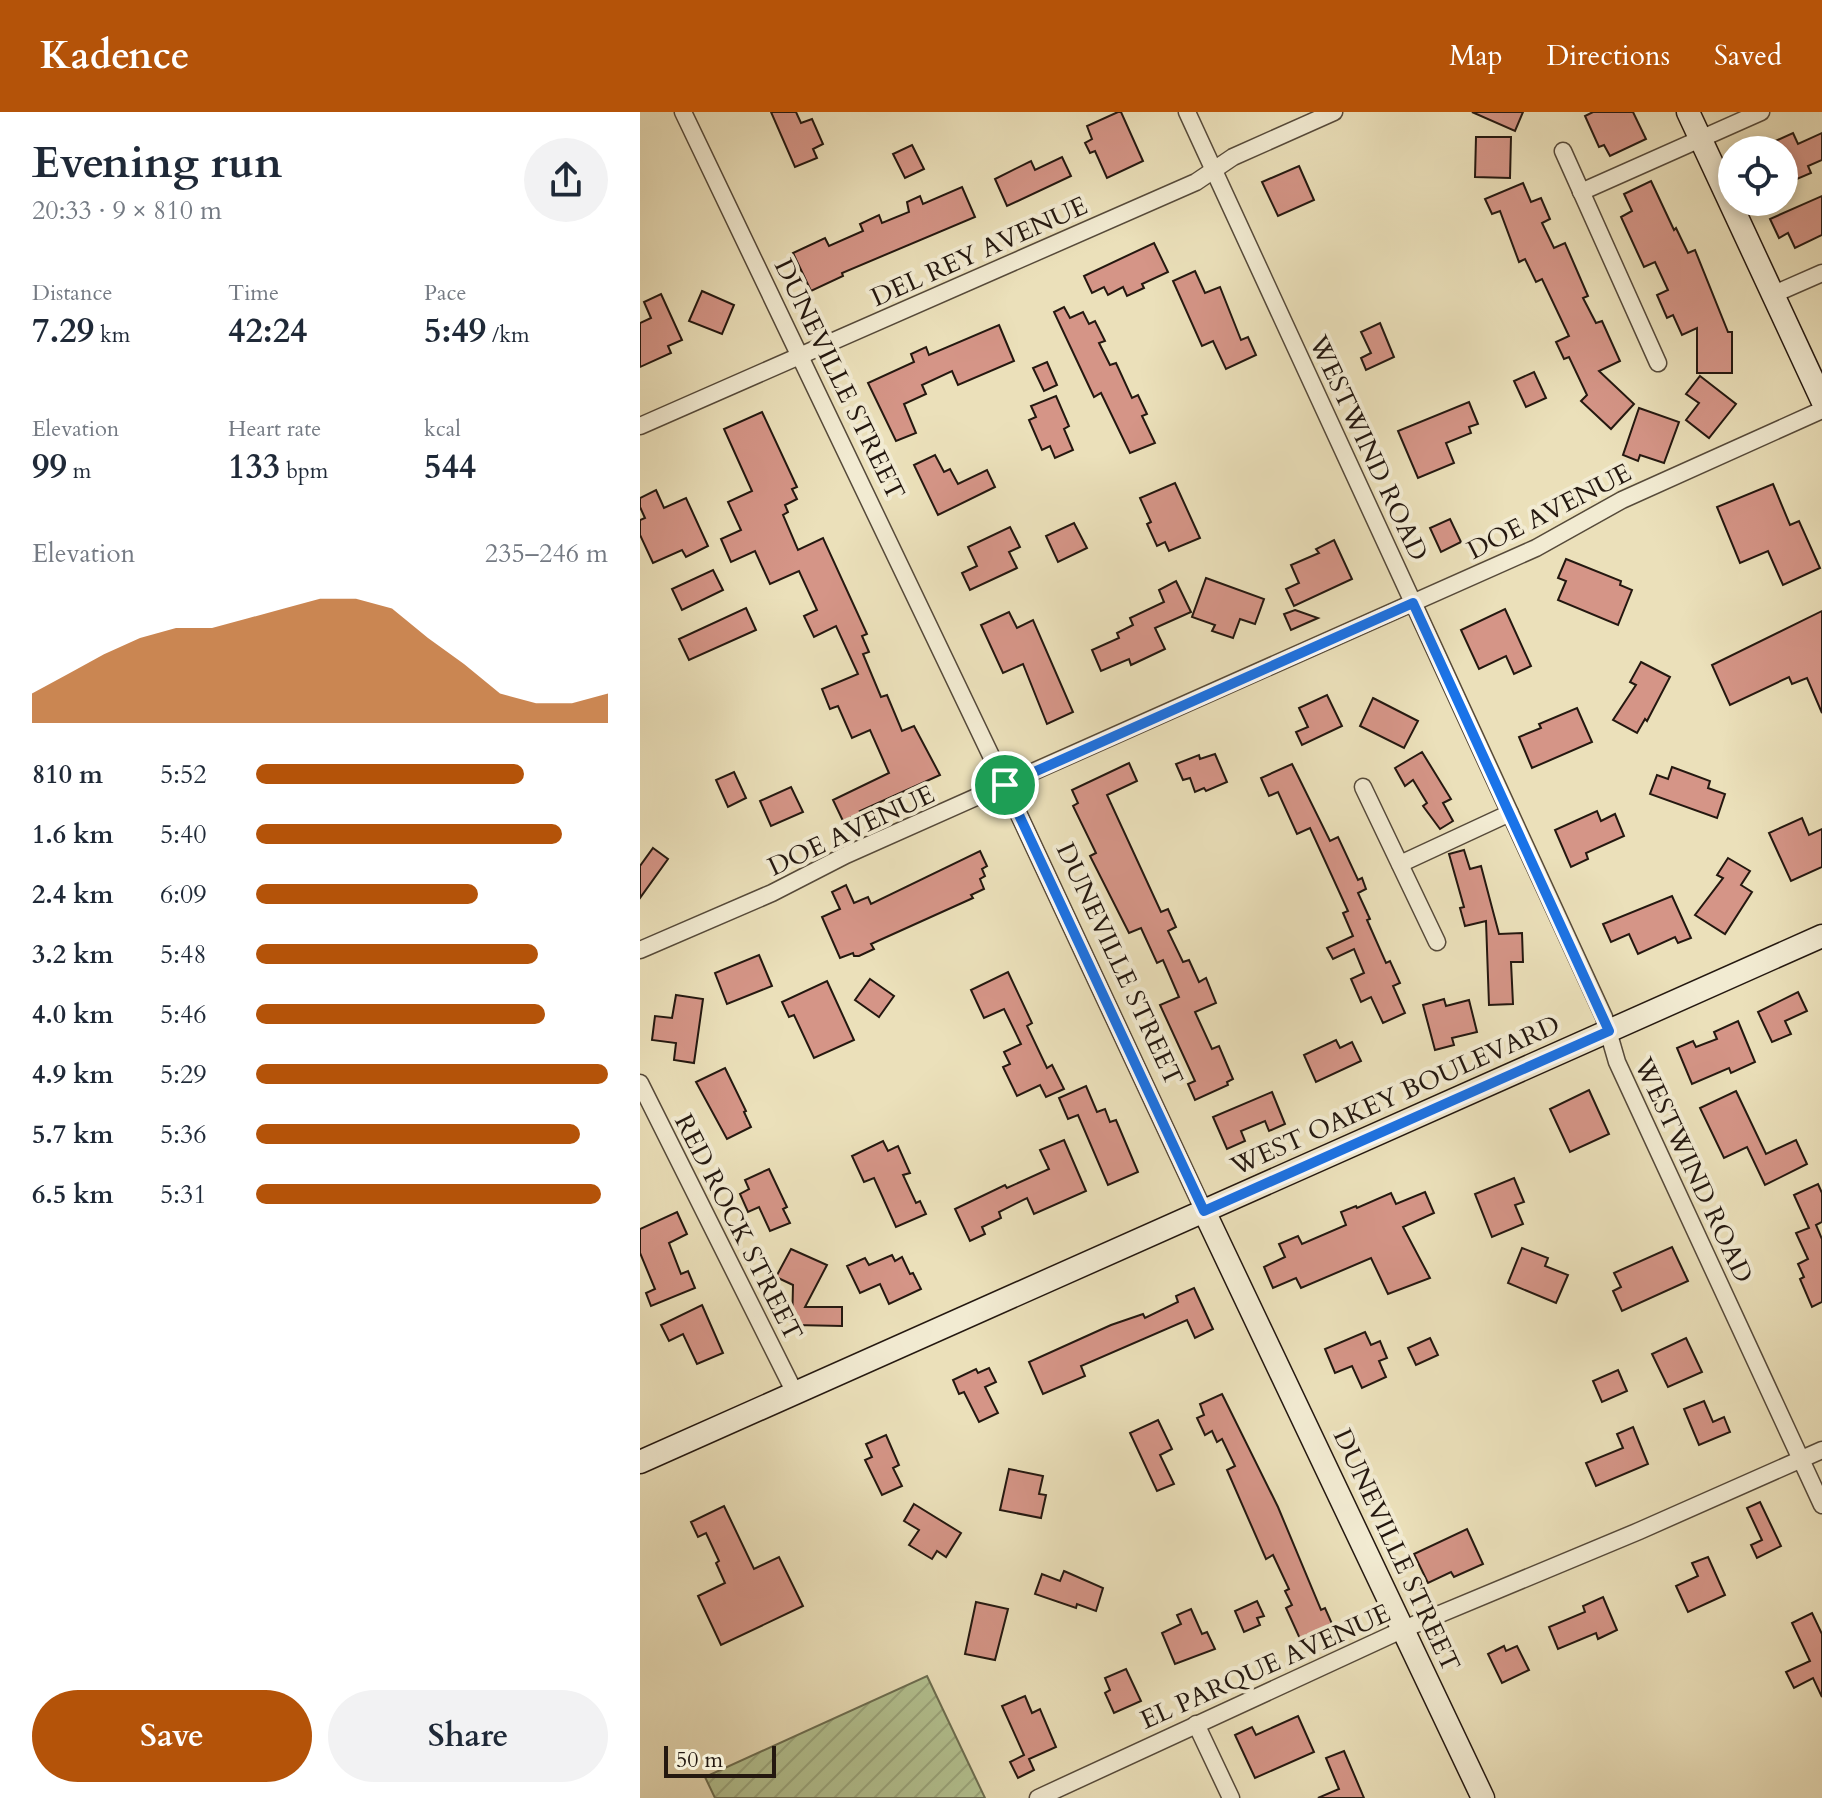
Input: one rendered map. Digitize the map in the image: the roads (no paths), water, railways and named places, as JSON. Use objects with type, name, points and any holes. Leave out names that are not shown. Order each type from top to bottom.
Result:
[{"type":"main road","points":[[1688,112],[1822,400]]},
{"type":"main road","name":"WEST OAKEY BOULEVARD","points":[[640,1462],[1822,936]]},
{"type":"main road","name":"DUNEVILLE STREET","points":[[1204,1211],[1483,1798]]},
{"type":"street","name":"DUNEVILLE STREET","points":[[683,112],[798,358],[1005,785],[1204,1211]]},
{"type":"street","name":"WESTWIND ROAD","points":[[1187,112],[1510,813],[1609,1031],[1617,1062],[1822,1505]]},
{"type":"street","name":"DEL REY AVENUE","points":[[640,426],[1196,182],[1233,157],[1334,112]]},
{"type":"street","points":[[1581,192],[1761,112]]},
{"type":"street","points":[[1563,151],[1658,363]]},
{"type":"street","points":[[1772,295],[1822,273]]},
{"type":"street","name":"DOE AVENUE","points":[[640,950],[1536,548],[1622,500],[1822,410]]},
{"type":"street","points":[[1363,787],[1437,942]]},
{"type":"street","points":[[1400,864],[1510,813]]},
{"type":"street","name":"RED ROCK STREET","points":[[640,1083],[795,1393]]},
{"type":"street","name":"EL PARQUE AVENUE","points":[[1038,1798],[1404,1629],[1639,1531],[1822,1450]]},
{"type":"street","points":[[1196,1724],[1231,1798]]}]
